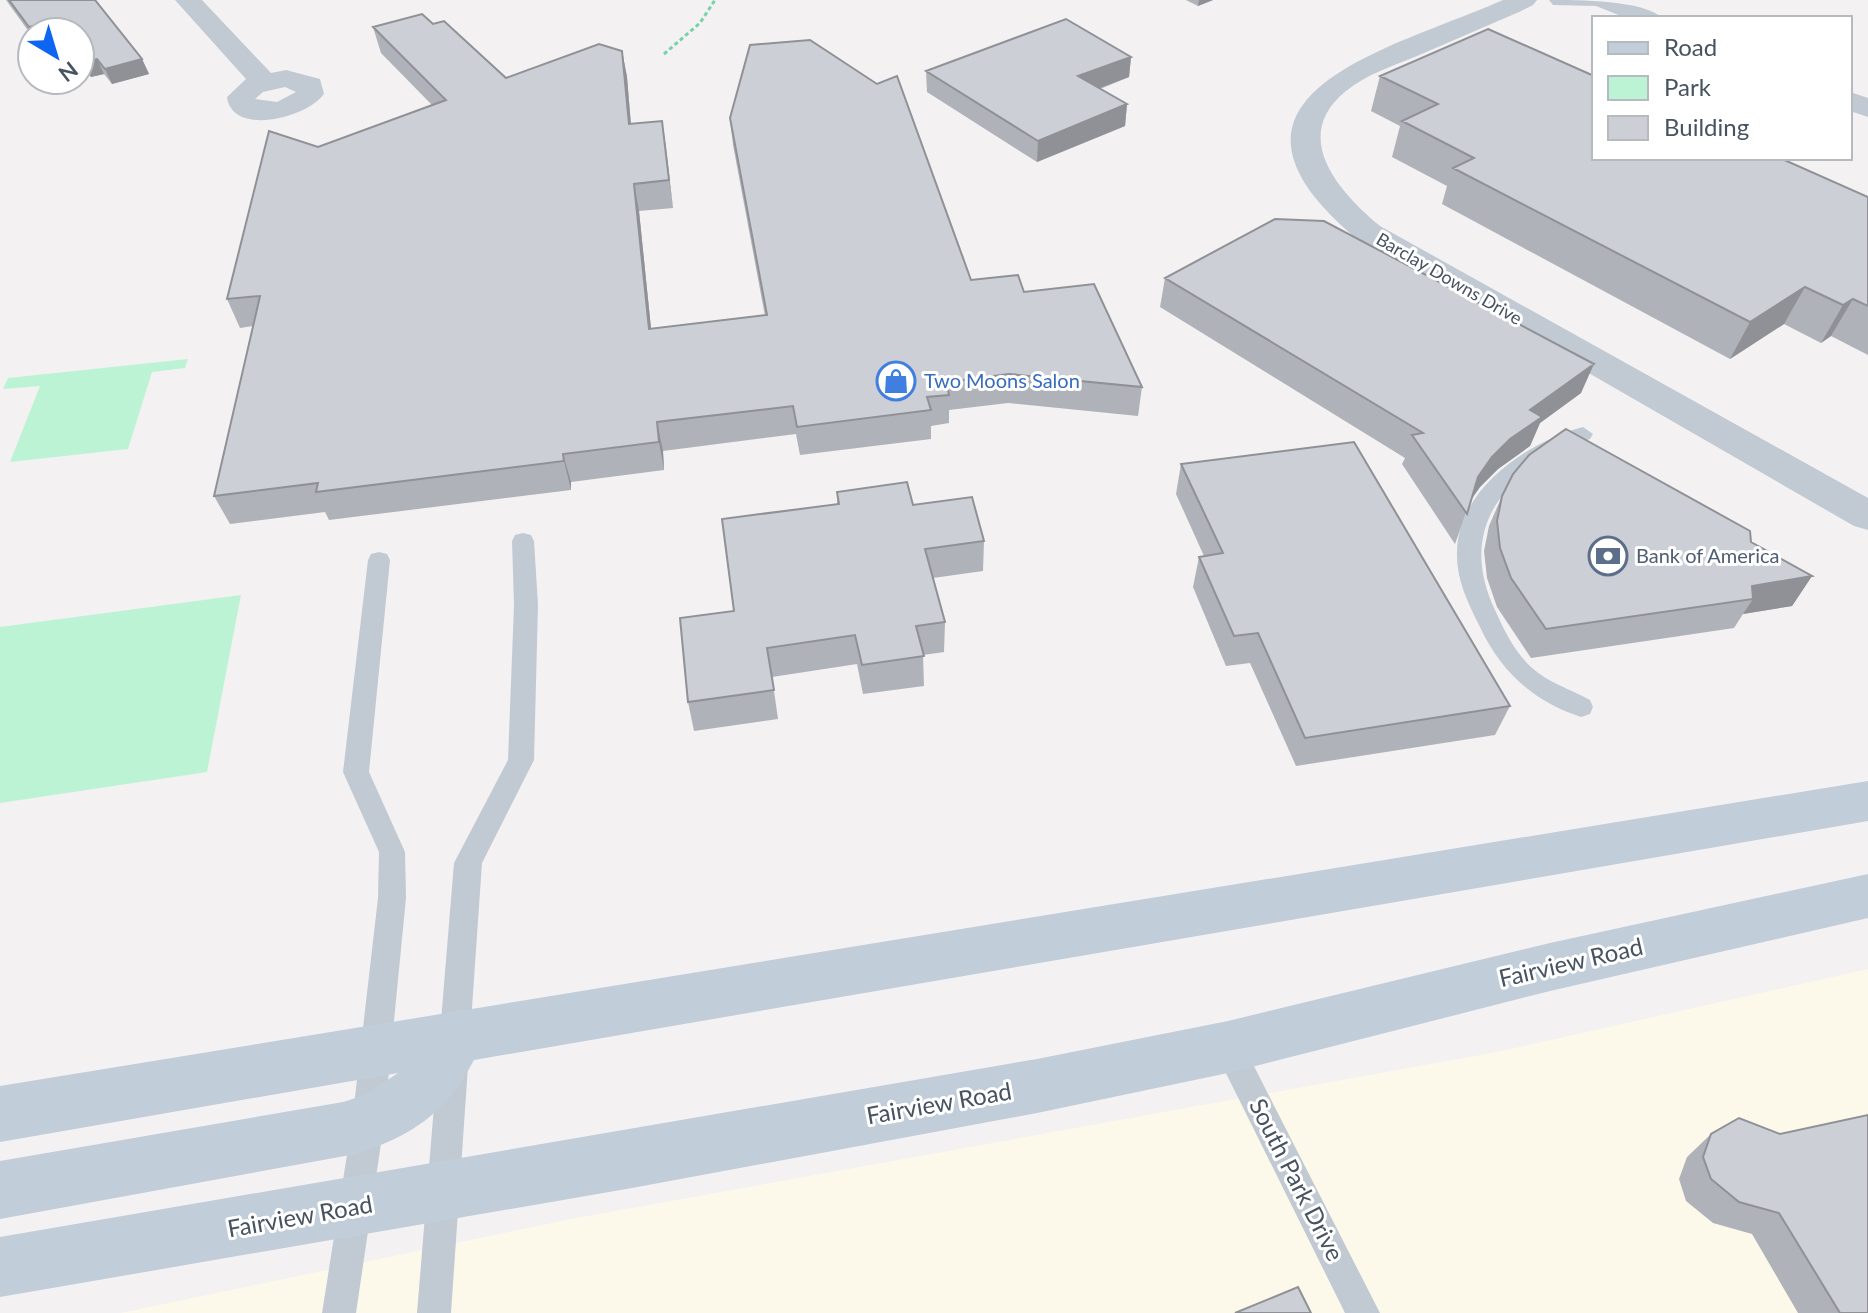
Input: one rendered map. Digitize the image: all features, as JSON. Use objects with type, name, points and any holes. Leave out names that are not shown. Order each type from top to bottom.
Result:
[{"type":"main road","points":[[0,1114],[1868,801]]},
{"type":"main road","name":"Fairview Road","points":[[0,1267],[1006,1092],[1228,1047],[1550,967],[1868,896]]},
{"type":"main road","points":[[0,1190],[238,1150],[368,1123],[419,1092],[457,1038]]},
{"type":"street","points":[[188,0],[264,82]]},
{"type":"street","name":"Barclay Downs Drive","points":[[1524,0],[1357,72],[1330,91],[1307,124],[1305,141],[1312,168],[1332,201],[1369,233],[1868,516]]},
{"type":"street","points":[[1562,0],[1590,0]]},
{"type":"street","points":[[1604,0],[1644,16]]},
{"type":"lane","points":[[1581,707],[1537,684],[1513,663],[1482,607],[1469,573],[1469,560],[1475,525],[1497,485],[1542,449],[1583,434]]},
{"type":"lane","points":[[434,1313],[468,863],[478,838],[515,776],[522,751],[526,605],[523,541]]},
{"type":"lane","points":[[339,1313],[368,1123],[392,898],[392,852],[359,784],[356,760],[379,560]]},
{"type":"lane","name":"South Park Drive","points":[[1228,1047],[1363,1313]]},
{"type":"path","points":[[664,54],[700,24],[715,0]]},
{"type":"shaded area","points":[[1868,969],[1868,1313],[121,1313],[571,1219],[1497,1052]]},
{"type":"green space","points":[[188,359],[185,368],[152,372],[128,449],[10,462],[40,386],[3,389],[8,378]]},
{"type":"green space","points":[[241,595],[207,772],[0,803],[0,627]]},
{"type":"building","points":[[9,0],[95,0],[142,59],[105,69],[96,59],[96,16],[21,16]]},
{"type":"building","points":[[422,14],[433,24],[444,21],[506,78],[599,44],[622,51],[629,124],[662,121],[669,180],[634,184],[649,329],[767,315],[730,118],[750,45],[810,40],[877,84],[897,76],[971,280],[1018,275],[1024,292],[1094,284],[1142,387],[1009,374],[946,382],[949,395],[927,397],[931,410],[797,427],[793,406],[657,422],[659,442],[563,454],[564,461],[316,492],[318,483],[214,496],[260,296],[227,299],[269,131],[318,147],[446,100],[373,27]]},
{"type":"building","points":[[1066,19],[1131,57],[1078,76],[1127,104],[1038,141],[926,71]]},
{"type":"building","points":[[1488,29],[1592,75],[1592,160],[1785,160],[1868,197],[1868,306],[1853,299],[1843,305],[1805,287],[1750,322],[1453,168],[1474,158],[1402,121],[1438,104],[1380,76]]},
{"type":"building","points":[[1275,219],[1324,221],[1594,364],[1530,410],[1542,417],[1510,439],[1492,457],[1478,477],[1467,514],[1412,435],[1423,433],[1165,278]]},
{"type":"building","name":"Bank of America","points":[[1566,429],[1750,531],[1751,542],[1812,576],[1752,586],[1753,599],[1546,629],[1511,578],[1500,548],[1497,521],[1502,496],[1513,474],[1529,455]]},
{"type":"building","points":[[1354,442],[1510,706],[1305,738],[1258,633],[1234,636],[1199,557],[1223,553],[1181,464]]},
{"type":"building","points":[[907,482],[913,505],[972,497],[984,541],[925,549],[945,622],[916,626],[924,656],[862,665],[855,635],[767,648],[774,690],[688,702],[680,618],[734,611],[722,519],[839,504],[837,492]]},
{"type":"building","points":[[1868,1115],[1868,1313],[1840,1313],[1779,1213],[1739,1202],[1711,1179],[1703,1157],[1711,1134],[1739,1118],[1780,1134]]},
{"type":"building","points":[[1298,1287],[1311,1313],[1235,1313]]},
{"type":"place","name":"Two Moons Salon","points":[[896,381]]},
{"type":"place","name":"Bank of America","points":[[1608,556]]}]
